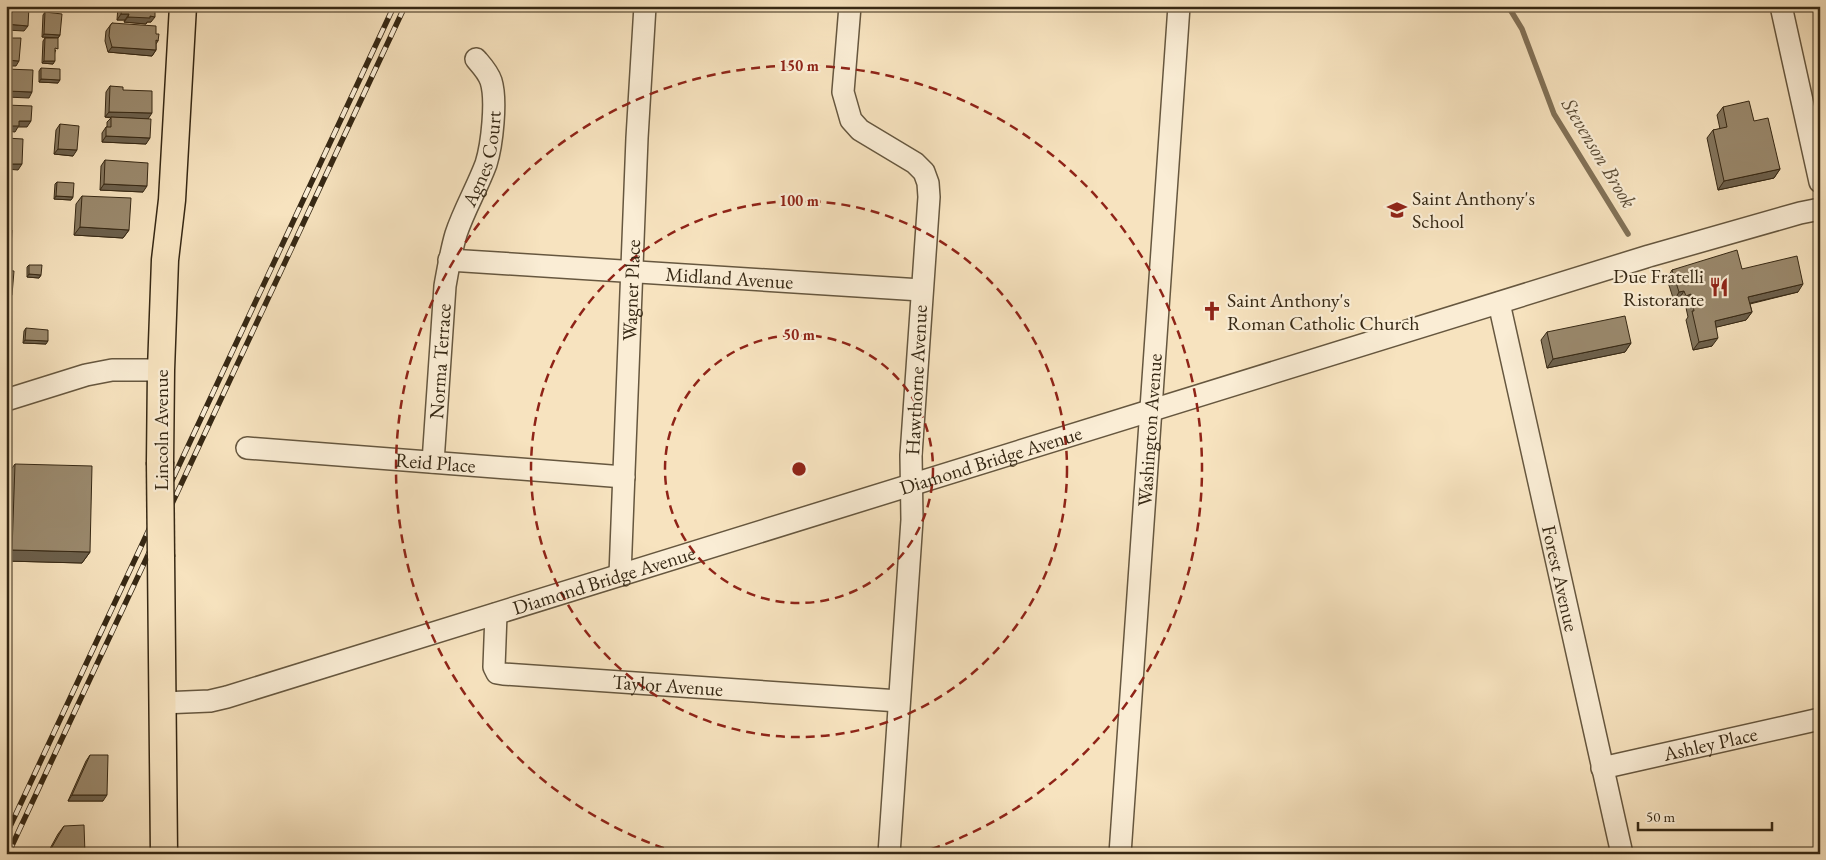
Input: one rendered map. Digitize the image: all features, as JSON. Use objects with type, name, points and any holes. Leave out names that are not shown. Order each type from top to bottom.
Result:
[{"type":"main road","name":"Lincoln Avenue","points":[[164,854],[160,462],[161,370],[166,260],[172,200],[183,6]]},
{"type":"street","name":"Wagner Place","points":[[620,575],[638,118],[645,6]]},
{"type":"street","name":"Hawthorne Avenue","points":[[850,6],[843,92],[850,120],[860,130],[915,163],[924,172],[928,183],[929,197],[911,454],[912,520],[888,854]]},
{"type":"street","name":"Washington Avenue","points":[[1120,854],[1179,6]]},
{"type":"street","points":[[1781,6],[1820,182]]},
{"type":"street","name":"Agnes Court","points":[[449,260],[456,233],[486,163],[491,139],[494,97],[491,81],[476,59]]},
{"type":"street","name":"Diamond Bridge Avenue","points":[[162,703],[193,702],[226,697],[1649,256],[1800,213],[1820,210]]},
{"type":"street","name":"Midland Avenue","points":[[449,260],[921,290]]},
{"type":"street","name":"Norma Terrace","points":[[433,462],[445,286],[449,260]]},
{"type":"street","name":"Forest Avenue","points":[[1499,302],[1622,854]]},
{"type":"street","points":[[6,400],[95,373],[112,370],[161,370]]},
{"type":"street","name":"Reid Place","points":[[247,448],[624,477]]},
{"type":"street","name":"Taylor Avenue","points":[[496,614],[494,667],[497,673],[899,701]]},
{"type":"street","name":"Ashley Place","points":[[1602,768],[1820,719]]},
{"type":"building","points":[[6,6],[29,6],[28,26],[6,24]]},
{"type":"building","points":[[122,6],[155,6],[155,17],[128,17],[129,14],[121,14]]},
{"type":"building","points":[[45,12],[62,14],[60,35],[44,34]]},
{"type":"building","points":[[112,23],[156,26],[156,34],[159,34],[158,41],[156,40],[156,50],[112,47],[109,36]]},
{"type":"building","points":[[6,38],[21,38],[19,61],[6,60]]},
{"type":"building","points":[[45,38],[58,38],[58,49],[55,48],[55,61],[44,61]]},
{"type":"building","points":[[41,68],[60,69],[60,80],[41,79]]},
{"type":"building","points":[[6,69],[33,70],[32,92],[6,91]]},
{"type":"building","points":[[110,86],[123,87],[123,90],[152,91],[152,113],[109,112]]},
{"type":"building","points":[[1749,101],[1754,121],[1768,118],[1780,169],[1724,181],[1713,130],[1727,127],[1723,107]]},
{"type":"building","points":[[6,105],[32,106],[31,121],[19,121],[19,126],[6,126]]},
{"type":"building","points":[[111,117],[151,119],[150,138],[106,136],[106,127],[111,127]]},
{"type":"building","points":[[60,124],[79,126],[77,150],[58,149]]},
{"type":"building","points":[[6,138],[23,139],[22,164],[6,164]]},
{"type":"building","points":[[105,160],[148,163],[147,186],[104,184]]},
{"type":"building","points":[[57,182],[74,183],[73,197],[56,196]]},
{"type":"building","points":[[82,196],[131,198],[129,230],[80,227]]},
{"type":"building","points":[[6,229],[12,230],[11,248],[6,248]]},
{"type":"building","points":[[1737,250],[1742,269],[1797,256],[1803,284],[1748,297],[1752,312],[1715,321],[1718,338],[1699,342],[1692,311],[1694,311],[1691,294],[1686,296],[1684,291],[1679,292],[1672,270]]},
{"type":"building","points":[[29,265],[42,265],[41,275],[29,274]]},
{"type":"building","points":[[6,270],[14,271],[12,295],[6,294]]},
{"type":"building","points":[[1625,316],[1631,343],[1553,359],[1547,332]]},
{"type":"building","points":[[6,322],[10,322],[10,331],[6,331]]},
{"type":"building","points":[[26,328],[48,330],[48,341],[25,340]]},
{"type":"building","points":[[15,464],[92,466],[90,552],[12,550]]},
{"type":"building","points":[[90,755],[108,755],[107,795],[72,795]]},
{"type":"building","points":[[84,825],[85,854],[48,854],[64,826]]},
{"type":"waterway","name":"Stevenson Brook","points":[[1508,6],[1522,29],[1554,114],[1628,234]]},
{"type":"railway","points":[[6,835],[394,6]]},
{"type":"railway","points":[[8,854],[405,6]]},
{"type":"place","name":"Saint Anthony's School","points":[[1397,210]]},
{"type":"place","name":"Due Fratelli Ristorante","points":[[1719,287]]},
{"type":"place","name":"Saint Anthony's Roman Catholic Church","points":[[1212,311]]}]
